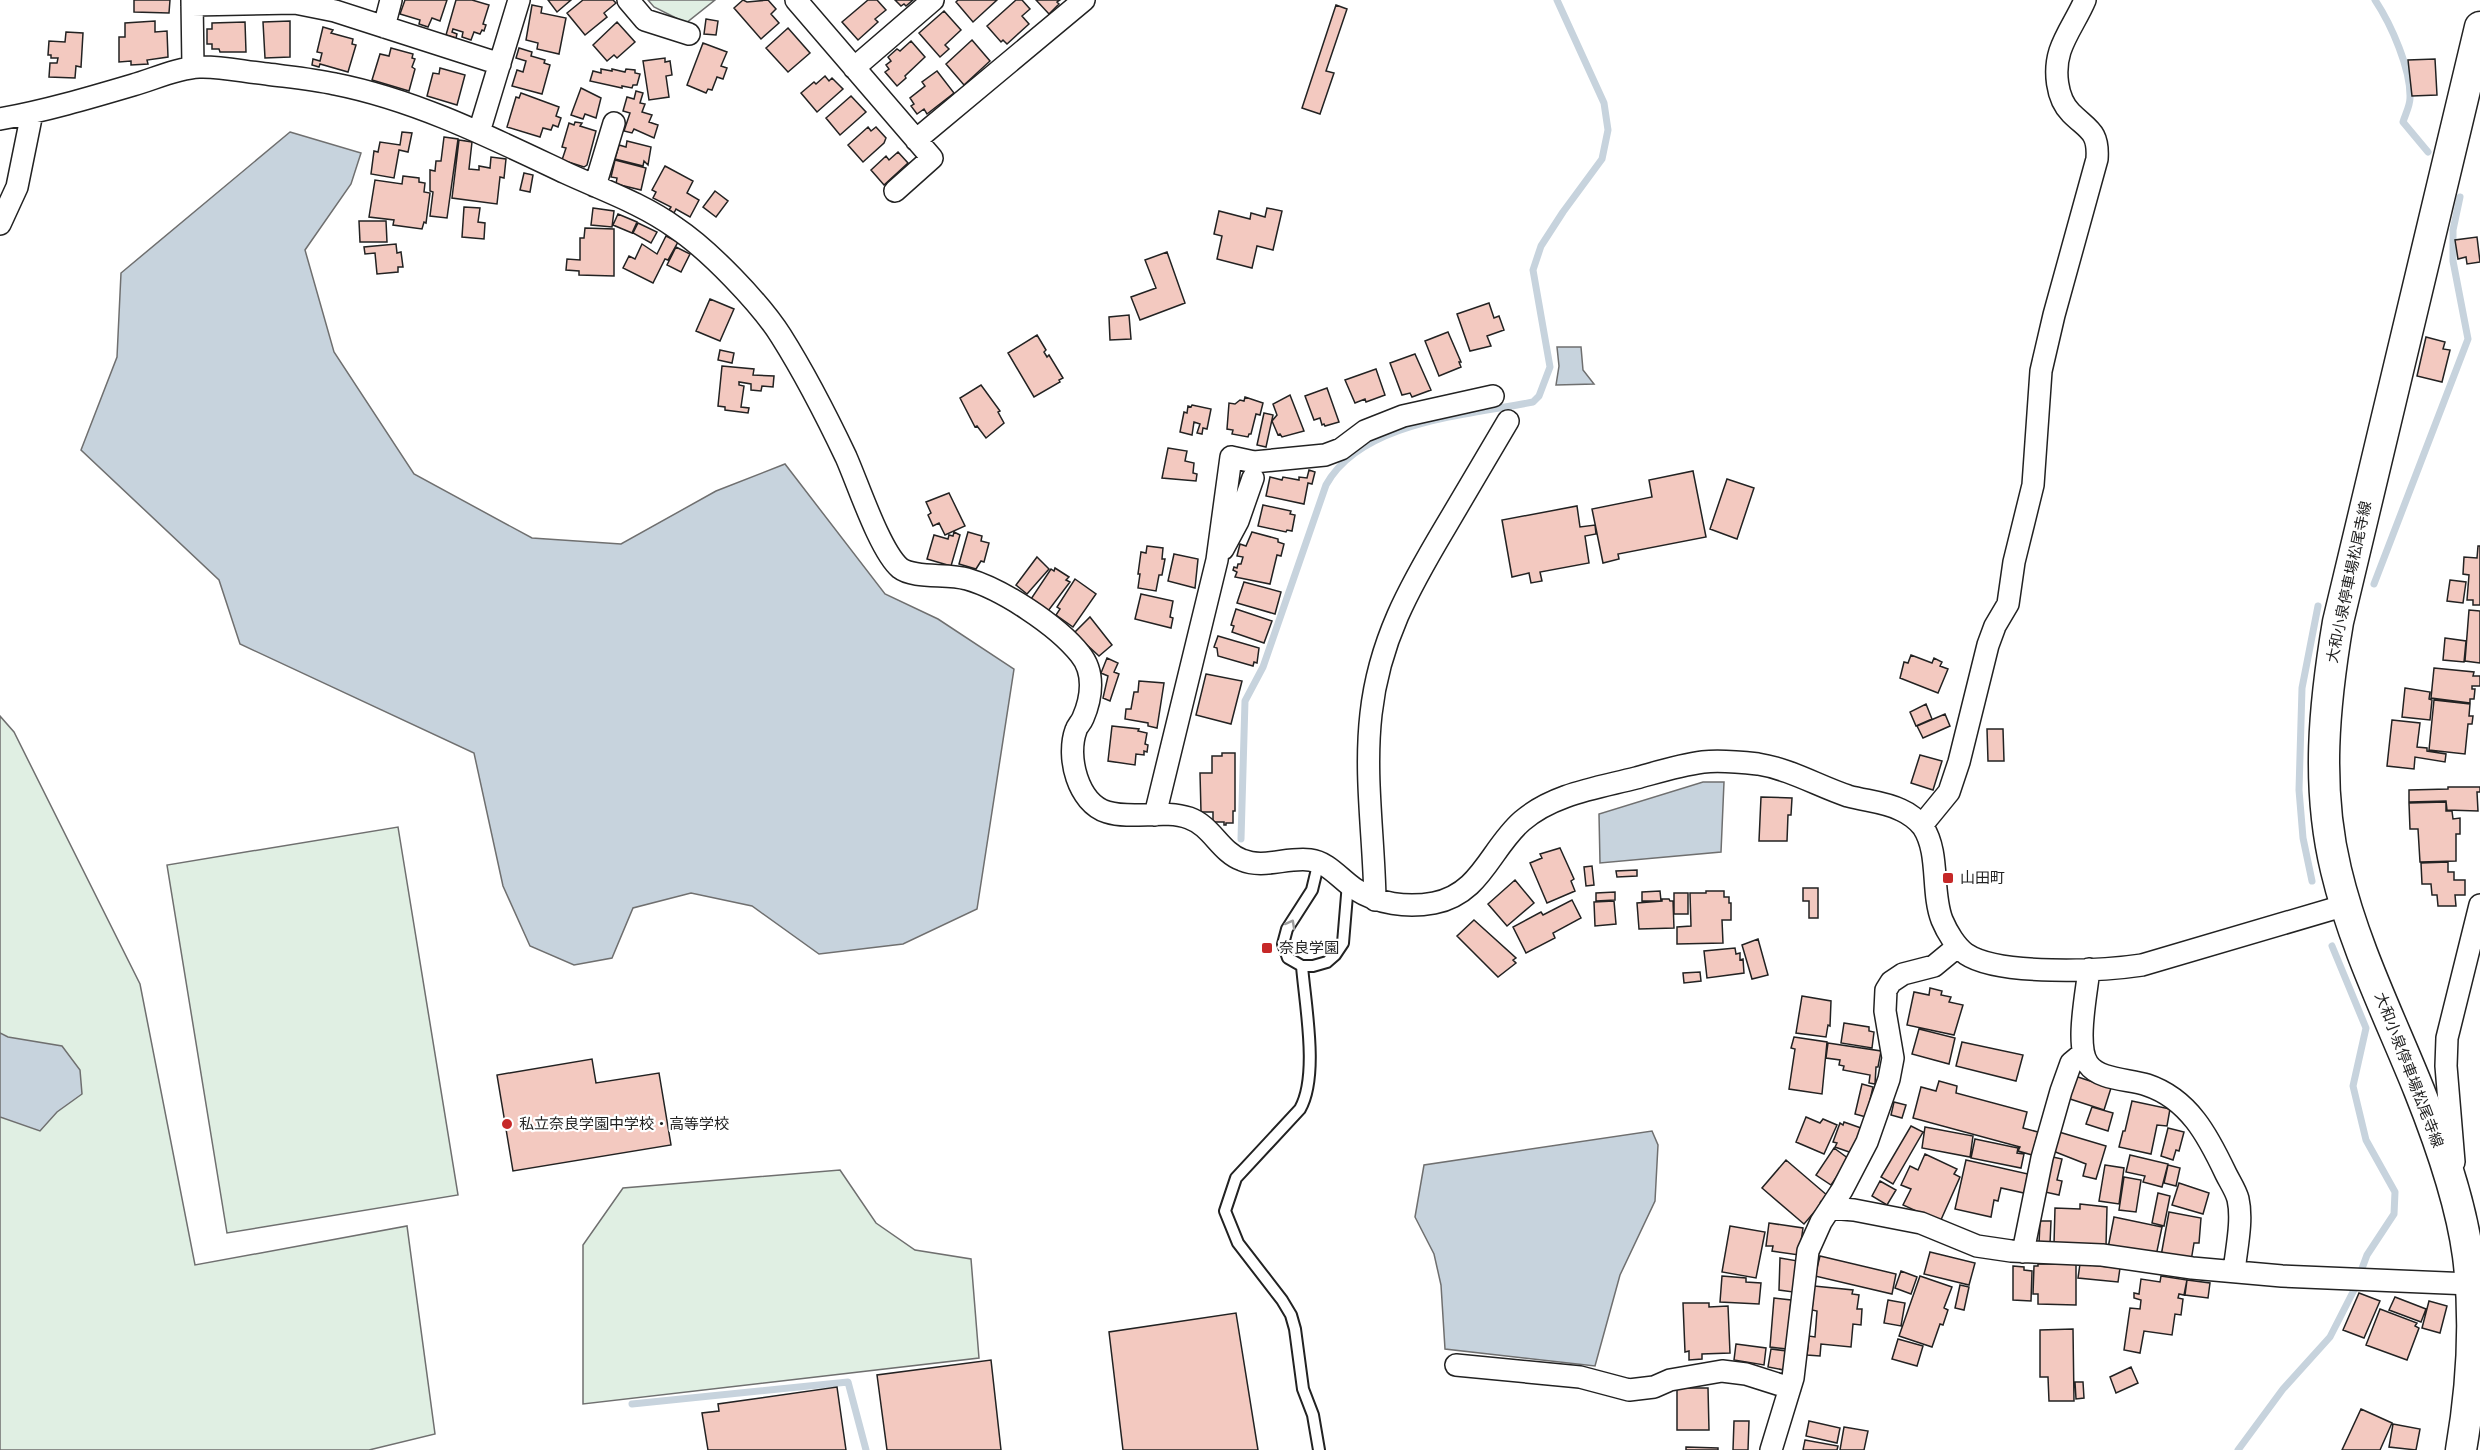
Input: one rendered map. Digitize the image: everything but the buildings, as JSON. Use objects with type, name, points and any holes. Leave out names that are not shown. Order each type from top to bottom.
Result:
[{"type":"main road","name":"大和小泉停車場松尾寺線","points":[[2461,1450],[2475,1384],[2470,1284],[2465,1238],[2458,1208],[2420,1093],[2364,958],[2346,905],[2327,826],[2323,778],[2323,734],[2338,622],[2480,27]]},
{"type":"street","points":[[384,27],[391,0]]},
{"type":"street","points":[[479,132],[519,0]]},
{"type":"street","points":[[628,0],[645,20],[689,34]]},
{"type":"street","points":[[796,0],[932,158],[895,191]]},
{"type":"street","points":[[854,68],[933,0]]},
{"type":"street","points":[[916,141],[1084,0]]},
{"type":"street","points":[[1922,825],[1949,792],[1959,762],[1988,645],[1995,626],[2008,604],[2014,562],[2033,485],[2042,371],[2054,315],[2097,159],[2098,148],[2094,134],[2071,113],[2063,102],[2057,77],[2060,50],[2085,0]]},
{"type":"street","points":[[193,67],[192,3],[296,3],[335,11],[500,64]]},
{"type":"street","points":[[0,119],[60,107],[193,67],[335,84],[380,96],[479,132],[676,227],[704,251],[749,297],[778,332],[844,453],[871,517],[896,565],[909,574],[935,573],[971,579],[1010,599],[1050,626],[1085,658],[1092,682],[1083,718],[1075,731],[1073,746],[1078,784],[1091,802],[1104,812],[1185,816],[1207,828],[1229,853],[1246,863],[1305,859],[1319,861],[1375,900],[1421,905],[1441,902],[1458,896],[1473,884],[1504,839],[1541,807],[1574,794],[1705,762],[1757,764],[1780,769],[1847,795],[1896,807],[1910,814],[1922,825],[1930,846],[1941,919],[1957,947],[1969,956],[1996,964],[2089,969],[2114,969],[2142,965],[2346,905]]},
{"type":"street","points":[[0,224],[17,187],[32,113]]},
{"type":"street","points":[[595,186],[614,123]]},
{"type":"street","points":[[1155,815],[1217,560],[1231,456],[1254,462],[1325,454],[1341,448],[1365,431],[1403,416],[1493,396]]},
{"type":"street","points":[[1375,900],[1368,762],[1371,715],[1382,652],[1408,590],[1508,421]]},
{"type":"street","points":[[1217,560],[1238,521],[1253,478]]},
{"type":"street","points":[[2458,1208],[2446,1066],[2447,1038],[2480,905]]},
{"type":"street","points":[[1771,1450],[1790,1388],[1797,1350],[1808,1251],[1821,1222],[1867,1142],[1889,1079],[1893,1058],[1885,1011],[1886,990],[1891,982],[1903,974],[1934,966],[1957,947]]},
{"type":"street","points":[[2089,969],[2083,1034],[2083,1053],[2086,1063],[2094,1072],[2147,1085],[2169,1095],[2186,1108],[2199,1124],[2219,1158],[2238,1199],[2234,1272]]},
{"type":"street","points":[[2022,1252],[2042,1158],[2061,1091],[2071,1063],[2083,1053]]},
{"type":"street","points":[[1830,1208],[1854,1210],[1920,1223],[1977,1246],[2022,1252],[2102,1255],[2234,1272],[2470,1284]]},
{"type":"street","points":[[1456,1365],[1580,1377],[1629,1390],[1654,1388],[1670,1380],[1722,1371],[1746,1374],[1790,1388]]},
{"type":"lane","points":[[1319,861],[1312,890],[1287,929],[1283,944],[1288,958],[1302,966],[1313,966],[1327,962],[1335,955],[1343,943],[1348,883]]},
{"type":"lane","points":[[1302,966],[1309,1057],[1307,1098],[1300,1109],[1236,1178],[1225,1211],[1238,1243],[1291,1315],[1303,1389],[1313,1415],[1318,1450]]},
{"type":"green space","points":[[648,0],[715,0],[686,23],[654,7]]},
{"type":"green space","points":[[0,716],[14,732],[140,984],[195,1265],[407,1226],[435,1434],[369,1450],[0,1450]]},
{"type":"green space","points":[[398,827],[458,1195],[227,1233],[167,865]]},
{"type":"green space","points":[[840,1170],[876,1223],[915,1250],[971,1259],[979,1358],[583,1404],[583,1245],[623,1188]]},
{"type":"shaded area","points":[[290,132],[361,153],[351,184],[305,250],[334,352],[414,474],[532,538],[621,544],[716,491],[785,464],[885,594],[938,619],[1014,669],[977,909],[903,944],[819,954],[752,906],[691,893],[633,908],[612,958],[574,965],[530,946],[503,886],[474,753],[240,644],[219,580],[81,450],[117,357],[121,273]]},
{"type":"shaded area","points":[[1557,347],[1581,347],[1583,370],[1594,384],[1556,385],[1559,366]]},
{"type":"shaded area","points":[[1703,782],[1724,782],[1721,852],[1600,863],[1599,814]]},
{"type":"shaded area","points":[[0,1033],[8,1037],[62,1046],[80,1070],[82,1094],[57,1112],[40,1131],[0,1117]]},
{"type":"shaded area","points":[[1652,1131],[1658,1145],[1655,1201],[1620,1275],[1595,1366],[1445,1349],[1441,1285],[1434,1254],[1415,1217],[1424,1165]]},
{"type":"waterway","points":[[1241,839],[1245,701],[1263,667],[1326,485],[1342,464],[1364,447],[1390,434],[1448,417],[1533,402],[1539,396],[1550,367],[1533,270],[1541,246],[1602,159],[1608,130],[1604,103],[1557,0]]},
{"type":"waterway","points":[[2375,0],[2393,34],[2407,74],[2410,101],[2403,122],[2428,152]]},
{"type":"waterway","points":[[2374,584],[2468,339],[2453,261],[2453,230],[2460,197]]},
{"type":"waterway","points":[[2312,881],[2303,838],[2299,790],[2302,688],[2318,606]]},
{"type":"waterway","points":[[2238,1450],[2283,1389],[2330,1337],[2354,1290],[2367,1255],[2394,1214],[2395,1192],[2366,1140],[2353,1086],[2366,1028],[2332,946]]},
{"type":"waterway","points":[[632,1404],[848,1382],[866,1450]]},
{"type":"place","name":"山田町","points":[[1948,878]]},
{"type":"place","name":"奈良学園","points":[[1267,948]]},
{"type":"place","name":"私立奈良学園中学校・高等学校","points":[[507,1124]]}]
